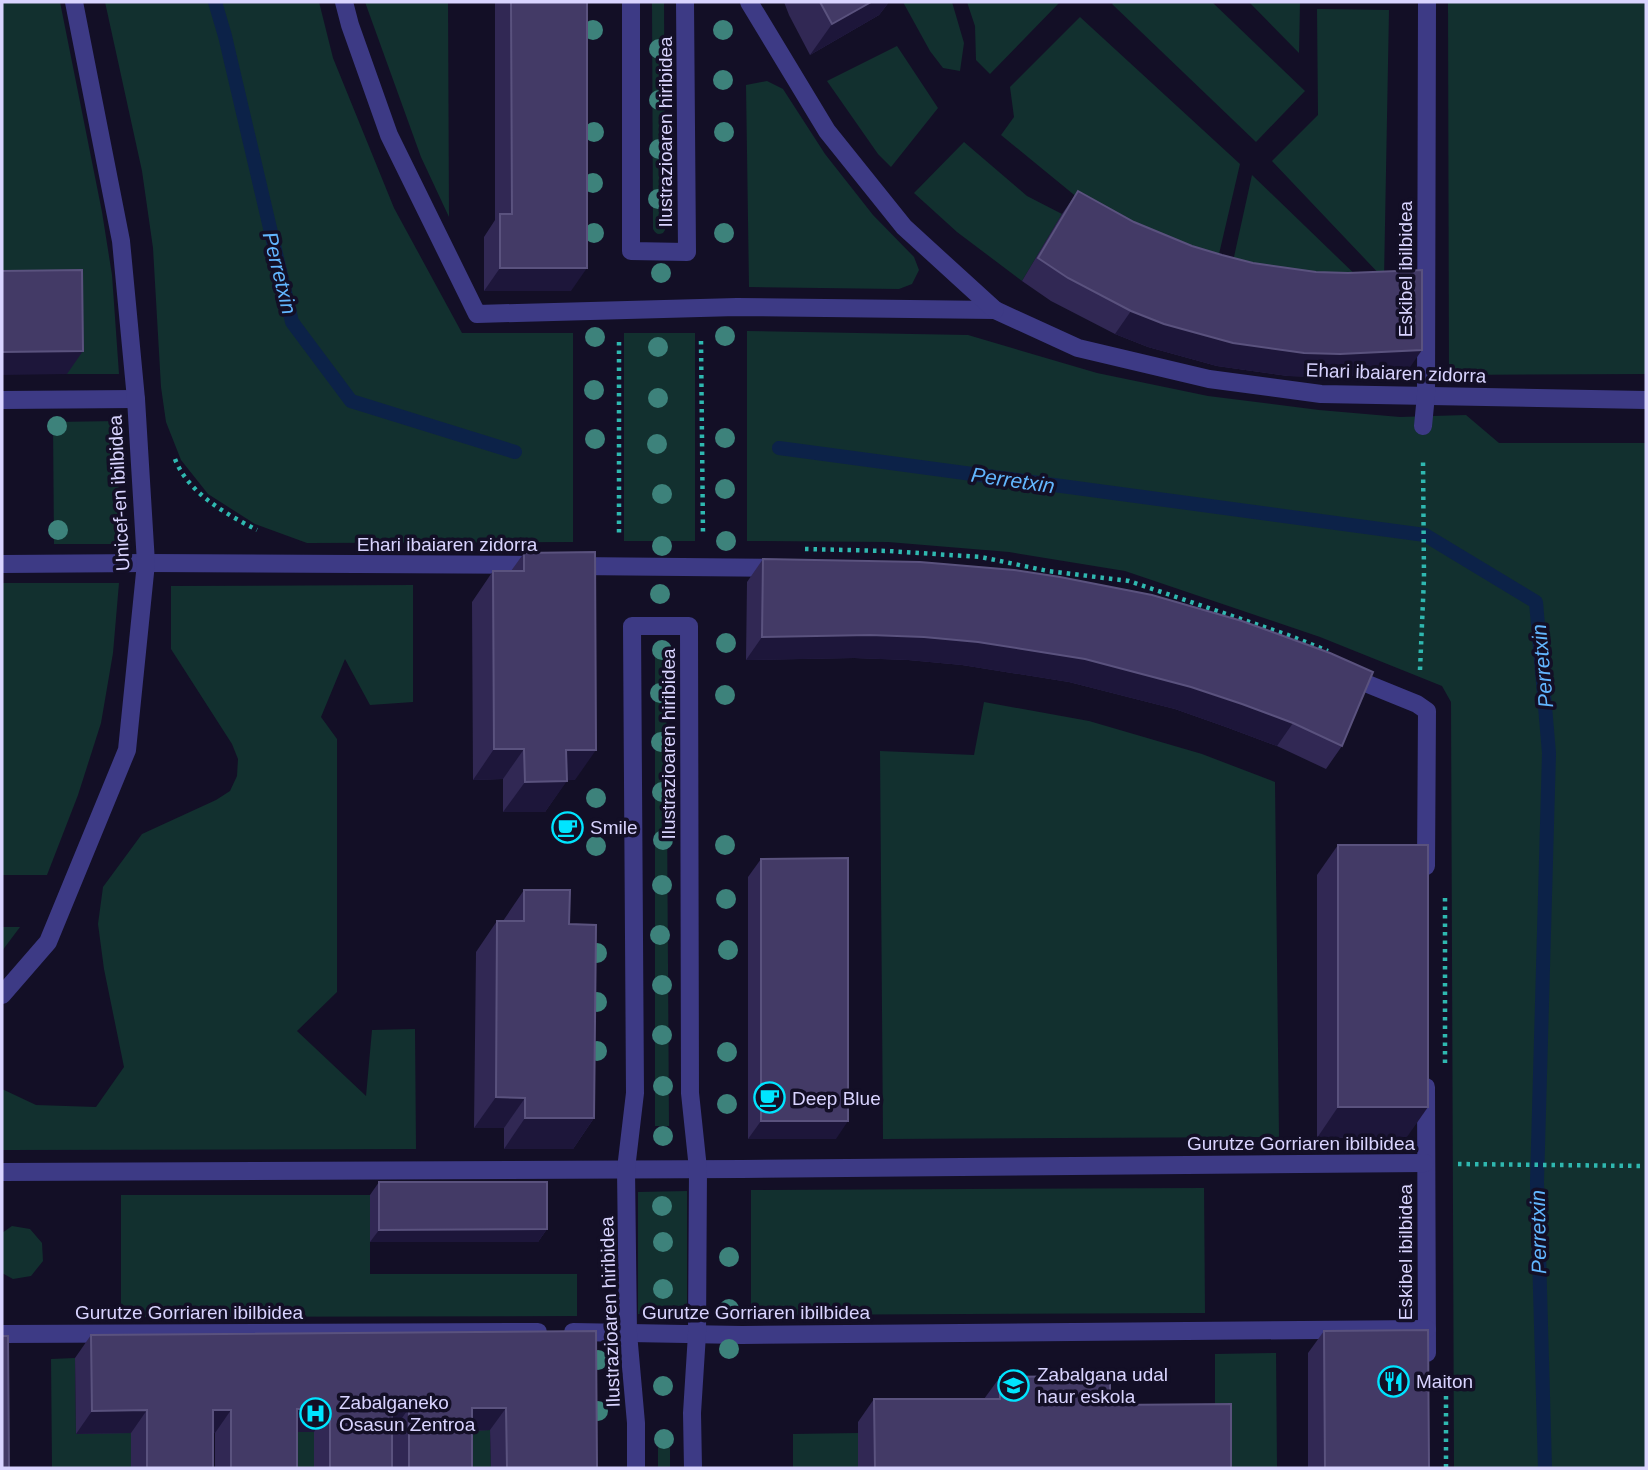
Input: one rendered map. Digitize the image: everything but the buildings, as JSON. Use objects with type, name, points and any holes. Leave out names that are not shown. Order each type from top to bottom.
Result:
[{"type":"street","name":"Unicef-en ibilbidea","points":[[2,995],[48,942],[127,750],[146,563],[136,399],[121,241],[74,2]]},
{"type":"street","points":[[344,2],[389,135],[477,314],[701,308]]},
{"type":"street","name":"Ilustrazioaren hiribidea","points":[[631,2],[631,251],[687,252],[685,2]]},
{"type":"street","points":[[749,2],[827,131],[904,228],[995,310]]},
{"type":"street","name":"Eskibel ibilbidea","points":[[1423,426],[1426,395],[1427,2]]},
{"type":"street","name":"Ehari ibaiaren zidorra","points":[[701,308],[995,310],[1078,348],[1209,379],[1321,394],[1646,400]]},
{"type":"street","points":[[2,400],[136,399]]},
{"type":"street","name":"Ehari ibaiaren zidorra","points":[[2,564],[791,568]]},
{"type":"street","name":"Ilustrazioaren hiribidea","points":[[636,1468],[636,1423],[628,1333],[626,1169],[635,1093],[632,626],[689,626],[690,1093],[698,1169],[697,1334],[692,1468]]},
{"type":"street","points":[[1333,661],[1427,711],[1426,889]]},
{"type":"street","name":"Eskibel ibilbidea","points":[[1426,1068],[1427,1370]]},
{"type":"street","name":"Gurutze Gorriaren ibilbidea","points":[[2,1172],[1425,1163]]},
{"type":"street","name":"Gurutze Gorriaren ibilbidea","points":[[2,1334],[697,1334],[1427,1329]]},
{"type":"path","points":[[701,308],[703,567]]},
{"type":"path","points":[[619,310],[619,566]]},
{"type":"path","points":[[1421,662],[1424,578],[1423,426]]},
{"type":"path","points":[[172,453],[177,465],[197,492],[217,508],[267,533]]},
{"type":"path","points":[[793,549],[981,557],[1048,571],[1129,580],[1288,635],[1333,661]]},
{"type":"path","points":[[1445,885],[1445,1066]]},
{"type":"path","points":[[1455,1164],[1646,1166]]},
{"type":"path","points":[[1446,1371],[1446,1468]]},
{"type":"green space","points":[[2,2],[60,2],[112,275],[119,374],[67,374],[66,293],[2,293]]},
{"type":"green space","points":[[105,2],[319,2],[333,58],[394,208],[462,333],[573,333],[573,542],[307,543],[255,524],[208,494],[181,460],[166,422],[161,387],[153,248],[142,171]]},
{"type":"green space","points":[[365,2],[448,2],[449,217],[421,157]]},
{"type":"green space","points":[[652,2],[664,2],[665,230],[660,234],[653,229]]},
{"type":"green space","points":[[903,2],[952,2],[964,43],[960,71],[943,68],[930,51]]},
{"type":"green space","points":[[967,2],[1060,2],[990,74],[976,60],[975,26]]},
{"type":"green space","points":[[1212,2],[1305,91],[1256,142],[1112,4]]},
{"type":"green space","points":[[1249,2],[1300,2],[1299,53]]},
{"type":"green space","points":[[1448,2],[1646,2],[1646,374],[1449,375]]},
{"type":"green space","points":[[1317,9],[1389,10],[1384,279],[1272,161],[1318,115]]},
{"type":"green space","points":[[1080,17],[1240,164],[1216,267],[1084,203],[1001,135],[1014,117],[1010,87]]},
{"type":"green space","points":[[897,46],[938,108],[891,167],[878,154],[827,81]]},
{"type":"green space","points":[[767,81],[783,89],[825,154],[873,215],[914,257],[919,270],[912,284],[899,289],[749,287],[746,85]]},
{"type":"green space","points":[[964,142],[1027,196],[1062,214],[1022,281],[957,232],[914,193]]},
{"type":"green space","points":[[1252,175],[1364,283],[1232,266]]},
{"type":"green space","points":[[747,331],[968,335],[1097,373],[1208,396],[1400,417],[1466,415],[1499,443],[1646,443],[1646,1468],[1454,1468],[1451,702],[1442,686],[1320,637],[1125,571],[1009,552],[888,542],[747,541]]},
{"type":"green space","points":[[624,333],[695,333],[695,541],[624,541]]},
{"type":"green space","points":[[118,421],[119,544],[54,544],[53,422]]},
{"type":"green space","points":[[2,583],[119,583],[113,653],[101,723],[78,795],[47,875],[2,875]]},
{"type":"green space","points":[[413,585],[413,702],[370,705],[345,659],[321,717],[337,739],[337,992],[297,1031],[366,1096],[372,1030],[415,1029],[416,1149],[2,1150],[2,1089],[36,1105],[96,1107],[124,1067],[104,969],[98,924],[103,887],[142,834],[216,800],[230,791],[237,776],[238,759],[232,744],[171,649],[171,586]]},
{"type":"green space","points":[[660,641],[666,648],[669,1126],[655,1126],[655,644]]},
{"type":"green space","points":[[984,702],[1089,721],[1202,754],[1275,782],[1279,1137],[883,1139],[880,751],[974,755]]},
{"type":"green space","points":[[2,927],[20,927],[2,951]]},
{"type":"green space","points":[[1204,1188],[1205,1313],[751,1315],[751,1190]]},
{"type":"green space","points":[[687,1191],[687,1314],[638,1314],[638,1192]]},
{"type":"green space","points":[[121,1195],[370,1195],[370,1274],[577,1274],[577,1316],[121,1317]]},
{"type":"green space","points":[[12,1226],[30,1229],[42,1243],[43,1261],[31,1276],[13,1279],[2,1273],[2,1233]]},
{"type":"green space","points":[[1276,1353],[1277,1468],[1215,1468],[1215,1354]]},
{"type":"green space","points":[[75,1358],[76,1433],[131,1433],[131,1468],[52,1468],[51,1359]]},
{"type":"green space","points":[[490,1430],[491,1468],[456,1468],[456,1431]]},
{"type":"green space","points":[[281,1432],[314,1432],[314,1468],[281,1468]]},
{"type":"green space","points":[[858,1433],[858,1468],[793,1468],[793,1434]]},
{"type":"green space","points":[[663,1435],[670,1440],[670,1468],[658,1468],[658,1441],[659,1436]]},
{"type":"waterway","name":"Perretxin","points":[[215,2],[292,322],[351,401],[515,452]]},
{"type":"waterway","name":"Perretxin","points":[[779,448],[1425,535],[1536,602],[1549,753],[1537,1182],[1545,1468]]},
{"type":"place","name":"Smile","points":[[567,827]]},
{"type":"place","name":"Deep Blue","points":[[769,1098]]},
{"type":"place","name":"Maiton","points":[[1393,1381]]},
{"type":"place","name":"Zabalgana udal haur eskola","points":[[1014,1385]]},
{"type":"place","name":"Zabalganeko Osasun Zentroa","points":[[316,1413]]}]
